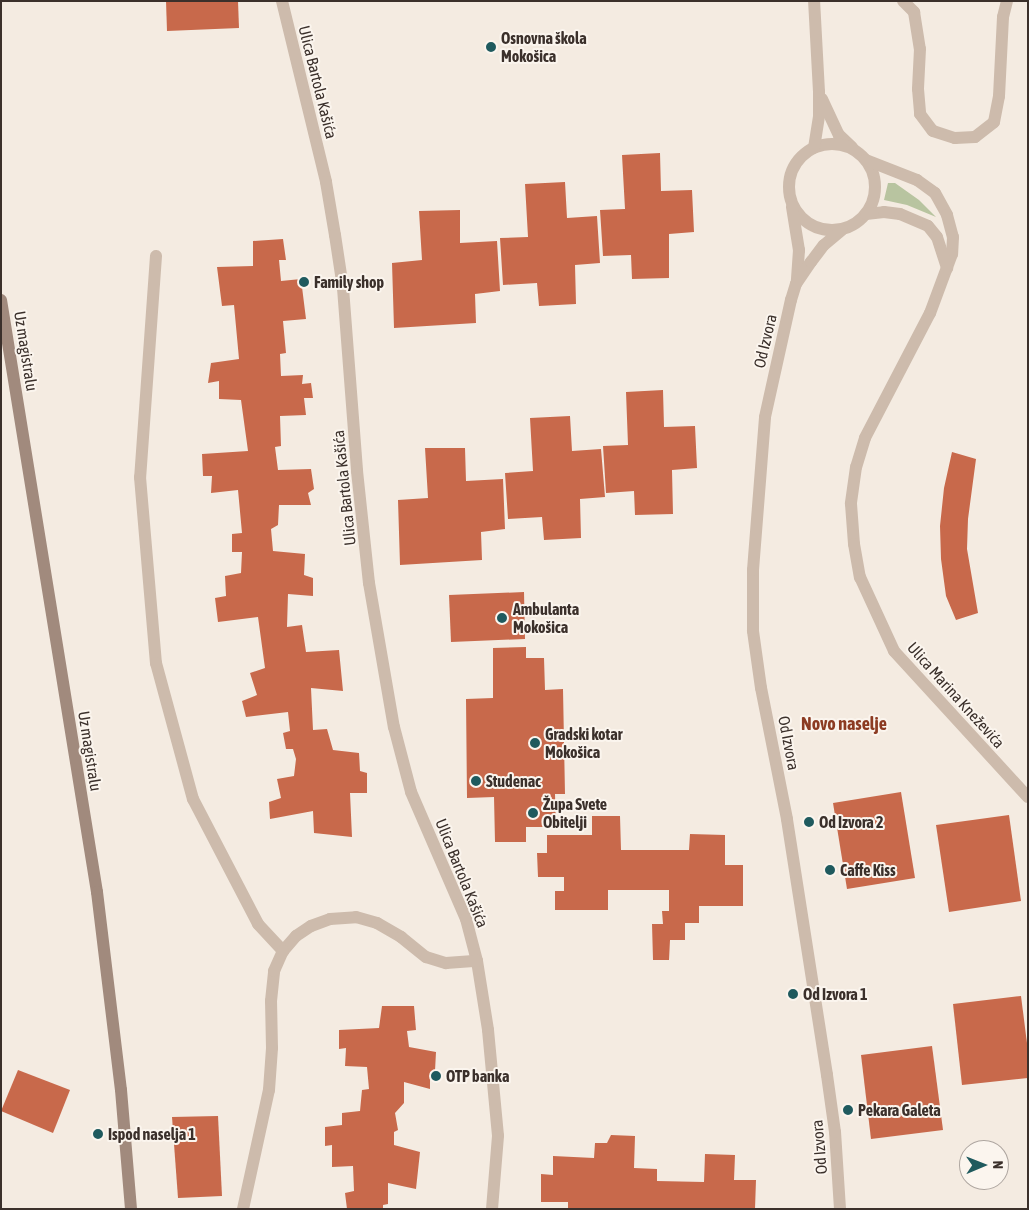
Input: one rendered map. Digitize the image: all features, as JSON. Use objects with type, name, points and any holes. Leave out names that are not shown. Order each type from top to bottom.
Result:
[{"type":"main road","name":"Uz magistralu","points":[[1,300],[97,892],[121,1090],[131,1209]]},
{"type":"street","name":"Ulica Bartola Kašića","points":[[282,1],[324,173],[343,288],[357,470],[369,583],[394,727],[411,792],[466,918],[477,961],[489,1039],[497,1119],[498,1136],[492,1209]]},
{"type":"street","points":[[814,1],[819,92],[817,133],[814,148]]},
{"type":"street","points":[[903,1],[914,12],[920,49],[918,89],[920,114],[933,131],[955,138],[975,137],[994,122],[999,96],[1003,17],[1008,1]]},
{"type":"street","points":[[819,92],[839,135],[856,150],[866,160],[873,173],[876,187],[874,202],[856,224],[842,230],[829,231],[817,228],[806,222],[797,213],[791,201],[790,176],[795,164],[803,154],[828,144],[842,144],[856,150]]},
{"type":"street","name":"Ulica Marina Kneževića","points":[[866,160],[917,180],[935,193],[947,215],[952,237],[952,254],[948,270],[918,339],[865,438],[856,467],[851,504],[854,544],[860,576],[894,651],[1028,797]]},
{"type":"street","name":"Od Izvora","points":[[791,201],[799,250],[796,284],[765,417],[753,570],[753,631],[761,688],[787,819],[827,1075],[835,1132],[840,1209]]},
{"type":"street","points":[[866,214],[884,212],[900,214],[928,226],[940,244],[948,270]]},
{"type":"street","name":"Od Izvora","points":[[796,284],[824,245],[842,230]]},
{"type":"street","points":[[156,256],[140,478],[156,663],[193,799],[258,924],[283,951]]},
{"type":"street","points":[[243,1209],[269,1090],[272,1048],[271,1001],[274,971],[283,951],[296,936],[311,926],[330,919],[356,917],[377,923],[401,937],[426,957],[446,963],[477,961]]},
{"type":"green space","points":[[888,183],[895,183],[919,200],[936,217],[907,205],[884,200]]},
{"type":"building","points":[[166,1],[238,1],[239,28],[167,31]]},
{"type":"building","points":[[660,153],[661,191],[692,190],[694,232],[669,234],[669,278],[632,279],[631,255],[603,256],[600,210],[625,209],[622,155]]},
{"type":"building","points":[[565,182],[567,218],[597,216],[600,263],[575,265],[576,304],[539,306],[537,283],[503,285],[500,238],[528,237],[525,184]]},
{"type":"building","points":[[460,210],[460,243],[497,241],[500,291],[475,294],[476,323],[394,328],[392,263],[422,260],[419,211]]},
{"type":"building","points":[[283,239],[286,260],[279,260],[281,281],[301,279],[306,319],[283,321],[286,353],[280,354],[281,376],[303,375],[302,384],[311,383],[313,398],[304,398],[306,415],[280,416],[281,446],[275,447],[278,470],[311,469],[314,489],[308,493],[311,505],[279,505],[278,525],[271,529],[273,551],[305,554],[304,575],[313,578],[313,596],[288,594],[287,627],[302,625],[306,652],[339,650],[343,691],[311,688],[313,730],[327,729],[333,750],[359,753],[360,771],[367,773],[367,793],[350,793],[352,837],[314,833],[313,811],[270,819],[269,802],[281,798],[277,779],[294,776],[296,759],[293,749],[286,749],[283,733],[290,731],[288,712],[246,717],[242,701],[257,695],[250,673],[265,668],[258,617],[218,622],[215,598],[226,596],[225,576],[241,573],[242,552],[232,552],[232,534],[242,533],[238,490],[211,493],[212,476],[203,476],[202,454],[248,451],[241,400],[219,399],[219,381],[208,383],[211,363],[239,359],[234,305],[222,306],[217,267],[253,266],[253,241]]},
{"type":"building","points":[[663,390],[664,427],[695,426],[697,468],[672,470],[673,514],[635,515],[634,491],[606,493],[603,446],[628,445],[626,392]]},
{"type":"building","points":[[570,416],[572,451],[601,449],[605,497],[580,499],[581,538],[544,540],[542,517],[508,519],[505,473],[533,471],[530,418]]},
{"type":"building","points":[[425,448],[465,448],[466,481],[503,479],[505,529],[481,532],[482,560],[400,565],[398,500],[428,498]]},
{"type":"building","points":[[952,452],[976,459],[968,519],[967,549],[978,613],[956,620],[946,596],[941,559],[940,526],[944,488]]},
{"type":"building","points":[[524,592],[525,639],[451,642],[449,595]]},
{"type":"building","points":[[526,647],[526,658],[544,658],[545,690],[563,689],[565,794],[555,794],[556,827],[526,827],[526,842],[495,842],[494,797],[467,798],[466,699],[493,698],[493,648]]},
{"type":"building","points":[[901,792],[915,878],[847,889],[833,803]]},
{"type":"building","points":[[1009,815],[1021,901],[949,912],[936,825]]},
{"type":"building","points":[[592,816],[620,816],[621,850],[689,850],[690,834],[725,835],[725,865],[743,865],[743,906],[699,906],[699,923],[685,923],[685,940],[670,940],[669,960],[653,960],[652,924],[663,924],[662,911],[669,911],[669,890],[608,890],[608,910],[555,910],[555,891],[564,891],[564,877],[538,877],[537,853],[547,853],[547,835],[592,835]]},
{"type":"building","points":[[1021,996],[1028,1051],[1028,1078],[962,1085],[953,1004]]},
{"type":"building","points":[[382,1006],[414,1006],[416,1030],[407,1031],[409,1047],[436,1052],[435,1071],[430,1072],[430,1089],[404,1082],[404,1103],[395,1113],[398,1130],[394,1132],[394,1145],[420,1152],[416,1189],[388,1183],[388,1204],[383,1205],[383,1209],[347,1209],[345,1193],[354,1191],[353,1166],[332,1167],[332,1145],[325,1146],[325,1127],[342,1125],[342,1113],[360,1111],[362,1090],[369,1089],[367,1067],[345,1066],[346,1048],[339,1049],[339,1030],[379,1028]]},
{"type":"building","points":[[932,1046],[943,1130],[871,1139],[861,1055]]},
{"type":"building","points":[[18,1070],[70,1090],[53,1133],[1,1111]]},
{"type":"building","points":[[218,1116],[222,1196],[178,1198],[172,1117]]},
{"type":"building","points":[[611,1135],[635,1136],[634,1168],[657,1169],[657,1181],[704,1182],[705,1154],[735,1155],[734,1180],[756,1180],[755,1209],[568,1209],[568,1202],[541,1202],[541,1174],[553,1175],[553,1156],[594,1158],[595,1143],[607,1143]]},
{"type":"place","name":"Osnovna škola Mokošica","points":[[491,47]]},
{"type":"place","name":"Family shop","points":[[304,282]]},
{"type":"place","name":"Ambulanta Mokošica","points":[[502,618]]},
{"type":"place","name":"Gradski kotar Mokošica","points":[[535,743]]},
{"type":"place","name":"Studenac","points":[[476,781]]},
{"type":"place","name":"Župa Svete Obitelji","points":[[533,813]]},
{"type":"place","name":"Od Izvora 2","points":[[809,822]]},
{"type":"place","name":"Caffe Kiss","points":[[830,870]]},
{"type":"place","name":"Od Izvora 1","points":[[793,994]]},
{"type":"place","name":"OTP banka","points":[[436,1076]]},
{"type":"place","name":"Pekara Galeta","points":[[848,1110]]},
{"type":"place","name":"Ispod naselja 1","points":[[98,1134]]},
{"type":"district","name":"Novo naselje","points":[[844,724]]}]
